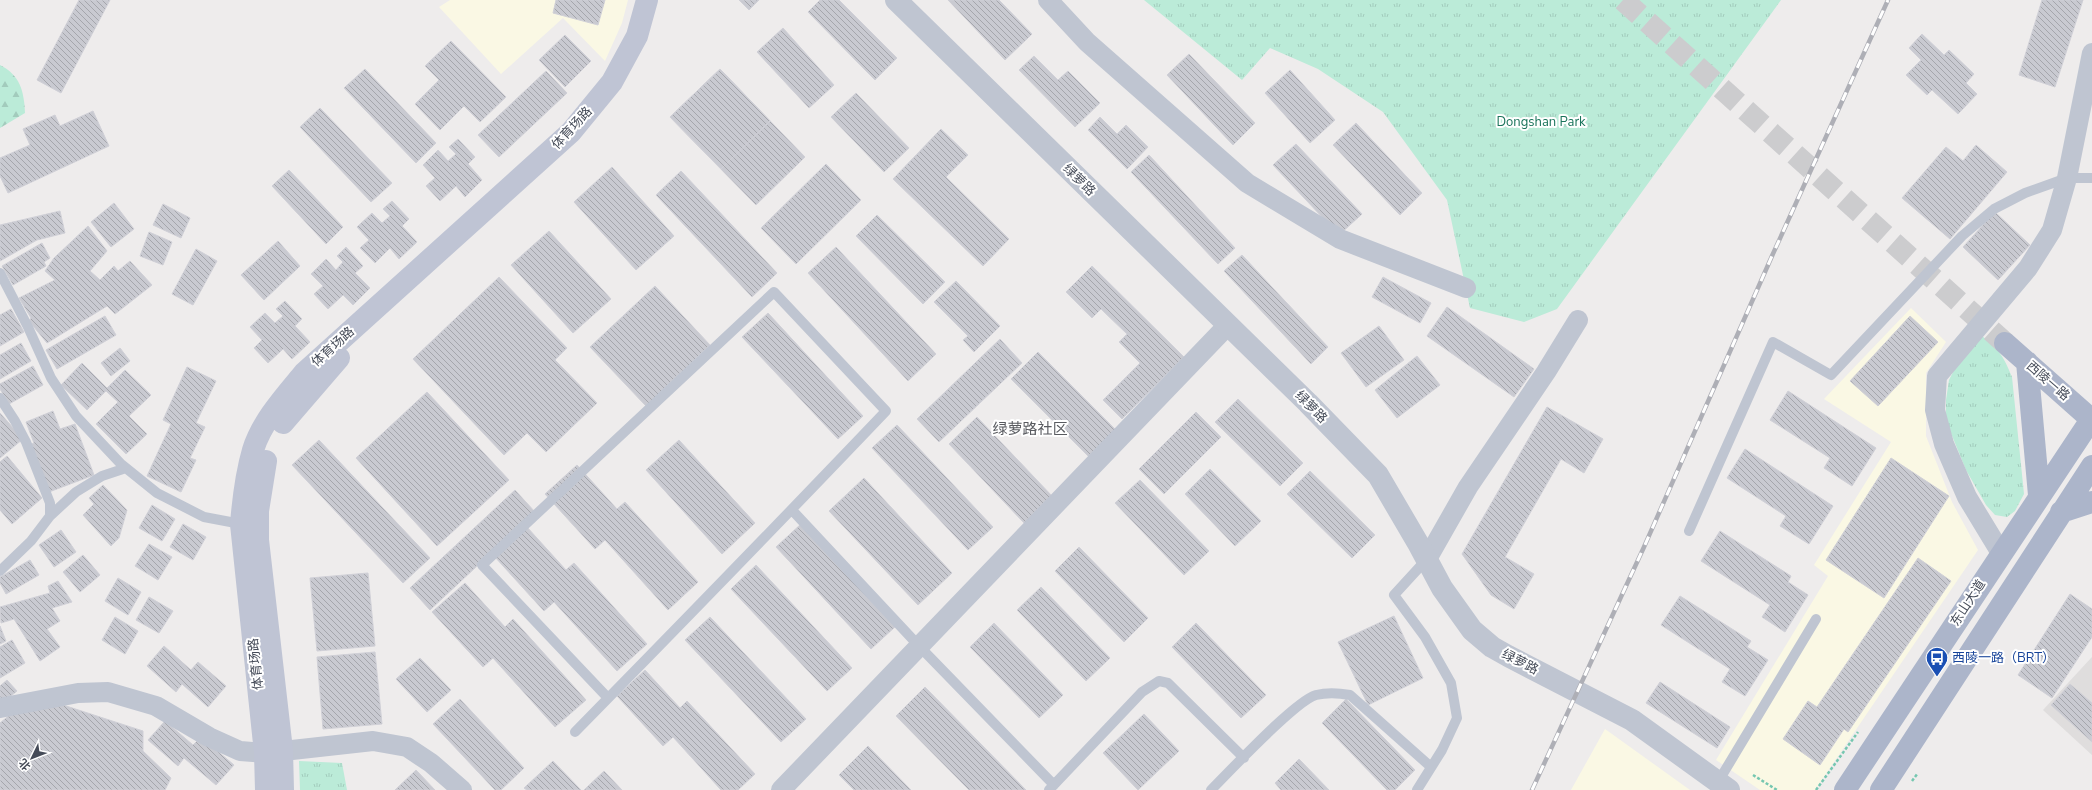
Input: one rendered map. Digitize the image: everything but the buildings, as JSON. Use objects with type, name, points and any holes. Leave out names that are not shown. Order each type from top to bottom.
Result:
[{"type":"main road","name":"体育场路","points":[[283,790],[274,751],[240,524],[244,494],[254,449],[267,422],[282,400],[304,373],[571,132],[612,82],[637,36],[647,0]]},
{"type":"main road","name":"体育场路","points":[[266,790],[274,751],[258,540],[260,494],[263,472],[270,447],[287,416],[338,358],[577,144],[595,124],[623,89],[650,42],[662,0]]},
{"type":"main road","name":"西陵一路","points":[[2005,343],[2092,419]]},
{"type":"main road","points":[[2027,362],[2039,495]]},
{"type":"main road","name":"东山大道","points":[[1845,790],[2039,495],[2092,419]]},
{"type":"main road","points":[[1881,790],[2092,466]]},
{"type":"main road","points":[[2061,512],[2092,502]]},
{"type":"street","name":"绿萝路","points":[[896,0],[1228,325],[1378,475],[1427,559],[1442,588],[1472,630],[1492,647],[1632,720],[1723,786]]},
{"type":"street","points":[[1048,0],[1087,42],[1247,183],[1340,239],[1466,288]]},
{"type":"street","points":[[2001,553],[1967,497],[1944,444],[1935,410],[1937,376],[2028,268],[2052,230],[2067,178],[2092,53]]},
{"type":"street","points":[[1427,559],[1468,488],[1546,372],[1578,320]]},
{"type":"street","points":[[781,790],[1228,325]]},
{"type":"street","points":[[0,708],[78,693],[108,692],[156,706],[209,737],[240,751],[274,751],[373,741],[407,747],[431,763],[462,790]]},
{"type":"lane","points":[[1689,531],[1774,342],[1831,375],[1962,236],[1989,213],[2025,193],[2067,178],[2092,178]]},
{"type":"lane","points":[[0,273],[28,327],[51,378],[76,416],[126,468],[157,493],[204,517],[240,524]]},
{"type":"lane","points":[[575,732],[886,412],[774,292],[482,565],[608,698]]},
{"type":"lane","points":[[0,398],[15,421],[26,442],[50,503],[50,516]]},
{"type":"lane","points":[[0,570],[30,541],[50,516],[76,492],[102,476],[126,468]]},
{"type":"lane","points":[[792,510],[1051,787],[1142,692],[1160,681],[1168,683],[1244,758]]},
{"type":"lane","points":[[1417,790],[1457,718],[1451,683],[1425,637],[1394,595],[1427,559]]},
{"type":"lane","points":[[1723,786],[1816,619]]},
{"type":"lane","points":[[1211,790],[1296,707],[1315,695],[1335,693],[1350,695],[1431,767]]},
{"type":"path","points":[[1816,790],[1858,732]]},
{"type":"path","points":[[1753,775],[1777,790]]},
{"type":"shaded area","points":[[450,0],[628,0],[622,23],[605,61],[563,18],[501,74],[439,7]]},
{"type":"shaded area","points":[[1911,308],[1946,342],[1926,373],[1926,436],[1952,502],[1978,550],[1815,790],[1760,790],[1716,760],[1828,576],[1814,565],[1891,442],[1824,399]]},
{"type":"shaded area","points":[[2092,657],[2092,755],[2043,710]]},
{"type":"shaded area","points":[[1605,729],[1690,790],[1571,790]]},
{"type":"green space","name":"Dongshan Park","points":[[1144,0],[1781,0],[1557,309],[1524,322],[1470,308],[1447,200],[1383,112],[1318,69],[1270,48],[1242,80]]},
{"type":"green space","points":[[0,65],[7,69],[20,84],[25,113],[0,128]]},
{"type":"green space","points":[[1982,336],[1993,345],[2000,354],[2012,377],[2024,494],[2015,511],[2007,517],[1995,515],[1986,505],[1966,470],[1946,421],[1946,400],[1949,380],[1955,368]]},
{"type":"green space","points":[[299,761],[342,763],[347,790],[300,790]]},
{"type":"tunnel","points":[[1623,0],[2005,343]]},
{"type":"railway","points":[[1532,790],[1644,547],[1772,256],[1888,0]]},
{"type":"place","name":"西陵一路（BRT）","points":[[1937,678]]},
{"type":"district","name":"绿萝路社区","points":[[1030,429]]}]
